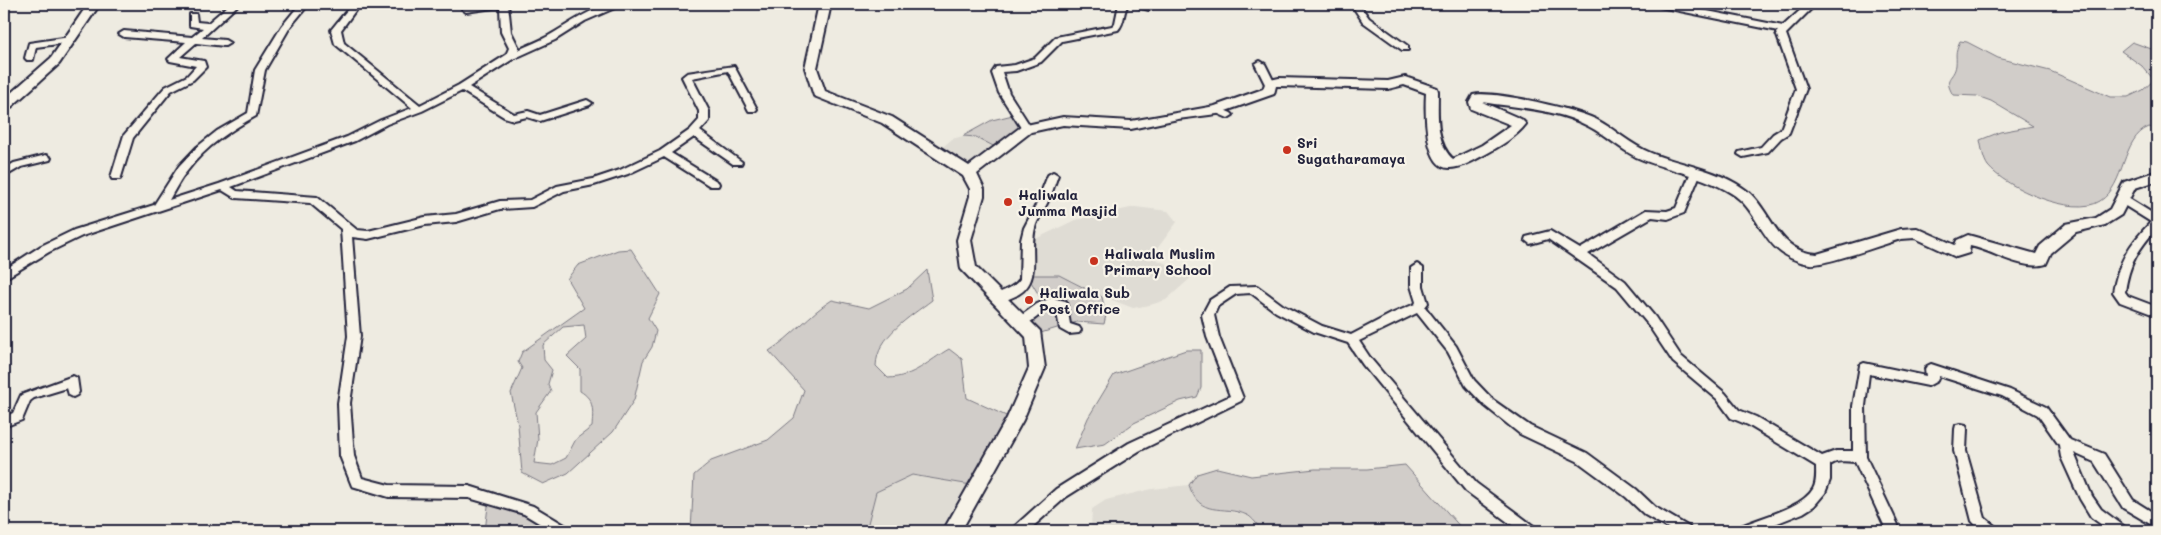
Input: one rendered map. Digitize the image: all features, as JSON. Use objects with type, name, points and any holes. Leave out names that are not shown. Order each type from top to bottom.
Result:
[{"type":"street","points":[[4,106],[55,61],[94,4]]},
{"type":"street","points":[[116,177],[128,137],[168,89],[190,78],[201,67],[201,63],[173,59],[235,4]]},
{"type":"street","points":[[158,206],[170,193],[176,178],[199,152],[226,128],[253,114],[260,70],[286,26],[305,4]]},
{"type":"street","points":[[356,4],[336,30],[340,44],[419,109]]},
{"type":"street","points":[[469,4],[466,9],[504,4],[506,32],[514,48],[510,57]]},
{"type":"street","points":[[4,275],[45,249],[78,233],[223,186],[351,139],[384,122],[419,109],[462,87],[510,57],[552,38],[582,19],[620,4]]},
{"type":"street","points":[[826,4],[811,68],[819,93],[887,120],[969,173],[977,189],[977,196],[964,240],[969,270],[1034,335],[1038,368],[1015,420],[952,531]]},
{"type":"street","points":[[1027,129],[1004,93],[997,73],[999,69],[1016,68],[1038,60],[1059,39],[1115,28],[1119,24],[1122,6],[1125,4]]},
{"type":"street","points":[[1137,4],[1149,7],[1149,4]]},
{"type":"street","points":[[1355,4],[1366,20],[1404,48]]},
{"type":"street","points":[[1660,4],[1784,29]]},
{"type":"street","points":[[1743,154],[1764,150],[1777,136],[1785,131],[1801,89],[1781,33],[1812,4]]},
{"type":"street","points":[[193,16],[193,24],[212,26]]},
{"type":"street","points":[[124,34],[225,43]]},
{"type":"street","points":[[30,58],[32,45],[70,40]]},
{"type":"street","points":[[969,173],[1027,129],[1063,121],[1131,125],[1178,115],[1222,113],[1269,91],[1270,84],[1260,64]]},
{"type":"street","points":[[223,186],[235,194],[314,200],[355,234],[368,235],[425,220],[456,218],[500,205],[532,203],[561,188],[594,182],[624,172],[664,153],[694,132],[704,121],[704,111],[687,77],[690,75],[731,68],[752,109]]},
{"type":"street","points":[[1270,84],[1279,82],[1388,85],[1405,81],[1430,88],[1432,91],[1431,127],[1442,159],[1450,164],[1458,163],[1516,128],[1519,124],[1516,120],[1494,115],[1476,106],[1475,102],[1478,98],[1563,113],[1593,123],[1617,142],[1634,151],[1696,172],[1739,192],[1751,202],[1769,232],[1788,248],[1808,260],[1817,259],[1893,235],[1917,233],[1956,252],[1964,249],[1962,244],[1968,240],[1990,245],[2006,253],[2041,260],[2046,250],[2071,228],[2106,220],[2116,212],[2129,185],[2157,176]]},
{"type":"street","points":[[462,87],[514,118],[528,114],[540,118],[587,103]]},
{"type":"street","points":[[694,132],[737,162]]},
{"type":"street","points":[[664,153],[714,184]]},
{"type":"street","points":[[4,174],[18,164],[46,158]]},
{"type":"street","points":[[1580,254],[1650,213],[1668,215],[1680,210],[1696,172]]},
{"type":"street","points":[[996,298],[1014,293],[1023,286],[1029,266],[1025,244],[1029,224],[1040,208],[1053,175]]},
{"type":"street","points":[[2123,198],[2157,222],[2130,251],[2122,267],[2119,292],[2124,299],[2157,312]]},
{"type":"street","points":[[346,228],[354,336],[344,403],[347,456],[357,482],[389,491],[469,492],[528,510],[563,531]]},
{"type":"street","points":[[1530,240],[1550,235],[1621,284],[1651,320],[1677,360],[1721,396],[1735,414],[1752,421],[1823,463]]},
{"type":"street","points":[[1352,340],[1395,316],[1419,307],[1422,303],[1417,286],[1416,268]]},
{"type":"street","points":[[1020,531],[1061,492],[1134,447],[1237,398],[1213,337],[1208,314],[1214,303],[1234,290],[1253,289],[1280,309],[1318,329],[1352,340],[1367,362],[1471,487],[1530,531]]},
{"type":"street","points":[[1022,321],[1049,302],[1055,301],[1062,304],[1064,326],[1069,330],[1075,330]]},
{"type":"street","points":[[1419,307],[1452,350],[1470,383],[1489,403],[1525,430],[1582,457],[1631,493],[1650,511],[1684,531]]},
{"type":"street","points":[[1891,531],[1891,525],[1876,489],[1859,457],[1859,406],[1864,368],[1928,381],[1933,378],[1931,369],[1998,390],[2024,400],[2042,410],[2065,444],[2068,457],[2096,513],[2120,531]]},
{"type":"street","points":[[4,422],[18,416],[25,398],[30,395],[73,381],[73,392]]},
{"type":"street","points":[[1961,429],[1960,451],[1979,521],[1991,531]]},
{"type":"street","points":[[2065,444],[2099,458],[2128,504],[2157,522]]},
{"type":"street","points":[[1823,463],[1830,456],[1845,454],[1859,457]]},
{"type":"street","points":[[1744,531],[1794,512],[1813,500],[1820,491],[1825,478],[1823,463]]},
{"type":"shaded area","points":[[1960,41],[1967,42],[1998,58],[2050,71],[2110,97],[2128,97],[2143,90],[2154,80],[2142,66],[2121,51],[2132,42],[2157,51],[2157,129],[2149,127],[2133,141],[2115,184],[2100,201],[2088,205],[2074,206],[2041,198],[2024,191],[1997,175],[1988,166],[1980,140],[2000,132],[2033,126],[1991,101],[1977,96],[1953,95],[1949,81],[1955,70],[1956,51]]},
{"type":"shaded area","points":[[1017,114],[1027,129],[999,149],[976,137],[963,136],[992,120]]},
{"type":"shaded area","points":[[963,136],[976,137],[999,149],[969,173],[937,152],[952,139]]},
{"type":"shaded area","name":"Haliwala Muslim Primary School","points":[[1135,207],[1168,211],[1177,222],[1151,257],[1193,276],[1166,300],[1133,308],[1086,290],[1071,280],[1027,275],[1025,244],[1075,220]]},
{"type":"shaded area","points":[[631,249],[660,294],[648,318],[656,331],[652,347],[643,361],[634,400],[613,432],[568,473],[543,484],[522,473],[518,425],[511,393],[522,368],[518,362],[522,352],[584,308],[567,279],[578,265],[618,250]],"holes":[[[584,325],[586,339],[567,356],[580,369],[580,391],[591,402],[593,411],[592,427],[576,439],[566,458],[552,465],[534,463],[538,439],[536,412],[551,391],[548,384],[552,370],[544,360],[543,345],[563,327]]]},
{"type":"shaded area","points":[[927,270],[932,300],[905,320],[888,336],[878,355],[876,366],[888,378],[906,375],[949,349],[962,359],[967,398],[1015,420],[977,486],[912,475],[876,492],[866,531],[691,531],[694,475],[711,461],[768,440],[794,418],[804,390],[769,351],[832,300],[869,308],[907,289]]},
{"type":"shaded area","points":[[1027,275],[1059,275],[1102,297],[1106,315],[1104,324],[1077,322],[1034,335],[1026,325],[1041,304],[1040,297]]},
{"type":"shaded area","points":[[1186,350],[1201,350],[1201,388],[1197,397],[1180,401],[1134,423],[1105,444],[1075,449],[1088,418],[1114,375]]},
{"type":"shaded area","points":[[1405,465],[1464,531],[1263,531],[1247,515],[1206,507],[1194,496],[1189,485],[1197,474],[1217,468],[1251,476],[1315,469],[1367,469]]},
{"type":"shaded area","points":[[912,475],[977,486],[952,531],[866,531],[876,492]]},
{"type":"shaded area","points":[[1189,485],[1193,496],[1204,507],[1247,515],[1263,531],[1093,531],[1091,528],[1092,509],[1106,500],[1152,489]]},
{"type":"shaded area","points":[[489,498],[528,510],[563,531],[485,531]]},
{"type":"place","name":"Sri Sugatharamaya","points":[[1287,150]]},
{"type":"place","name":"Haliwala Jumma Masjid","points":[[1008,202]]},
{"type":"place","name":"Haliwala Muslim Primary School","points":[[1094,261]]},
{"type":"place","name":"Haliwala Sub Post Office","points":[[1029,300]]}]
